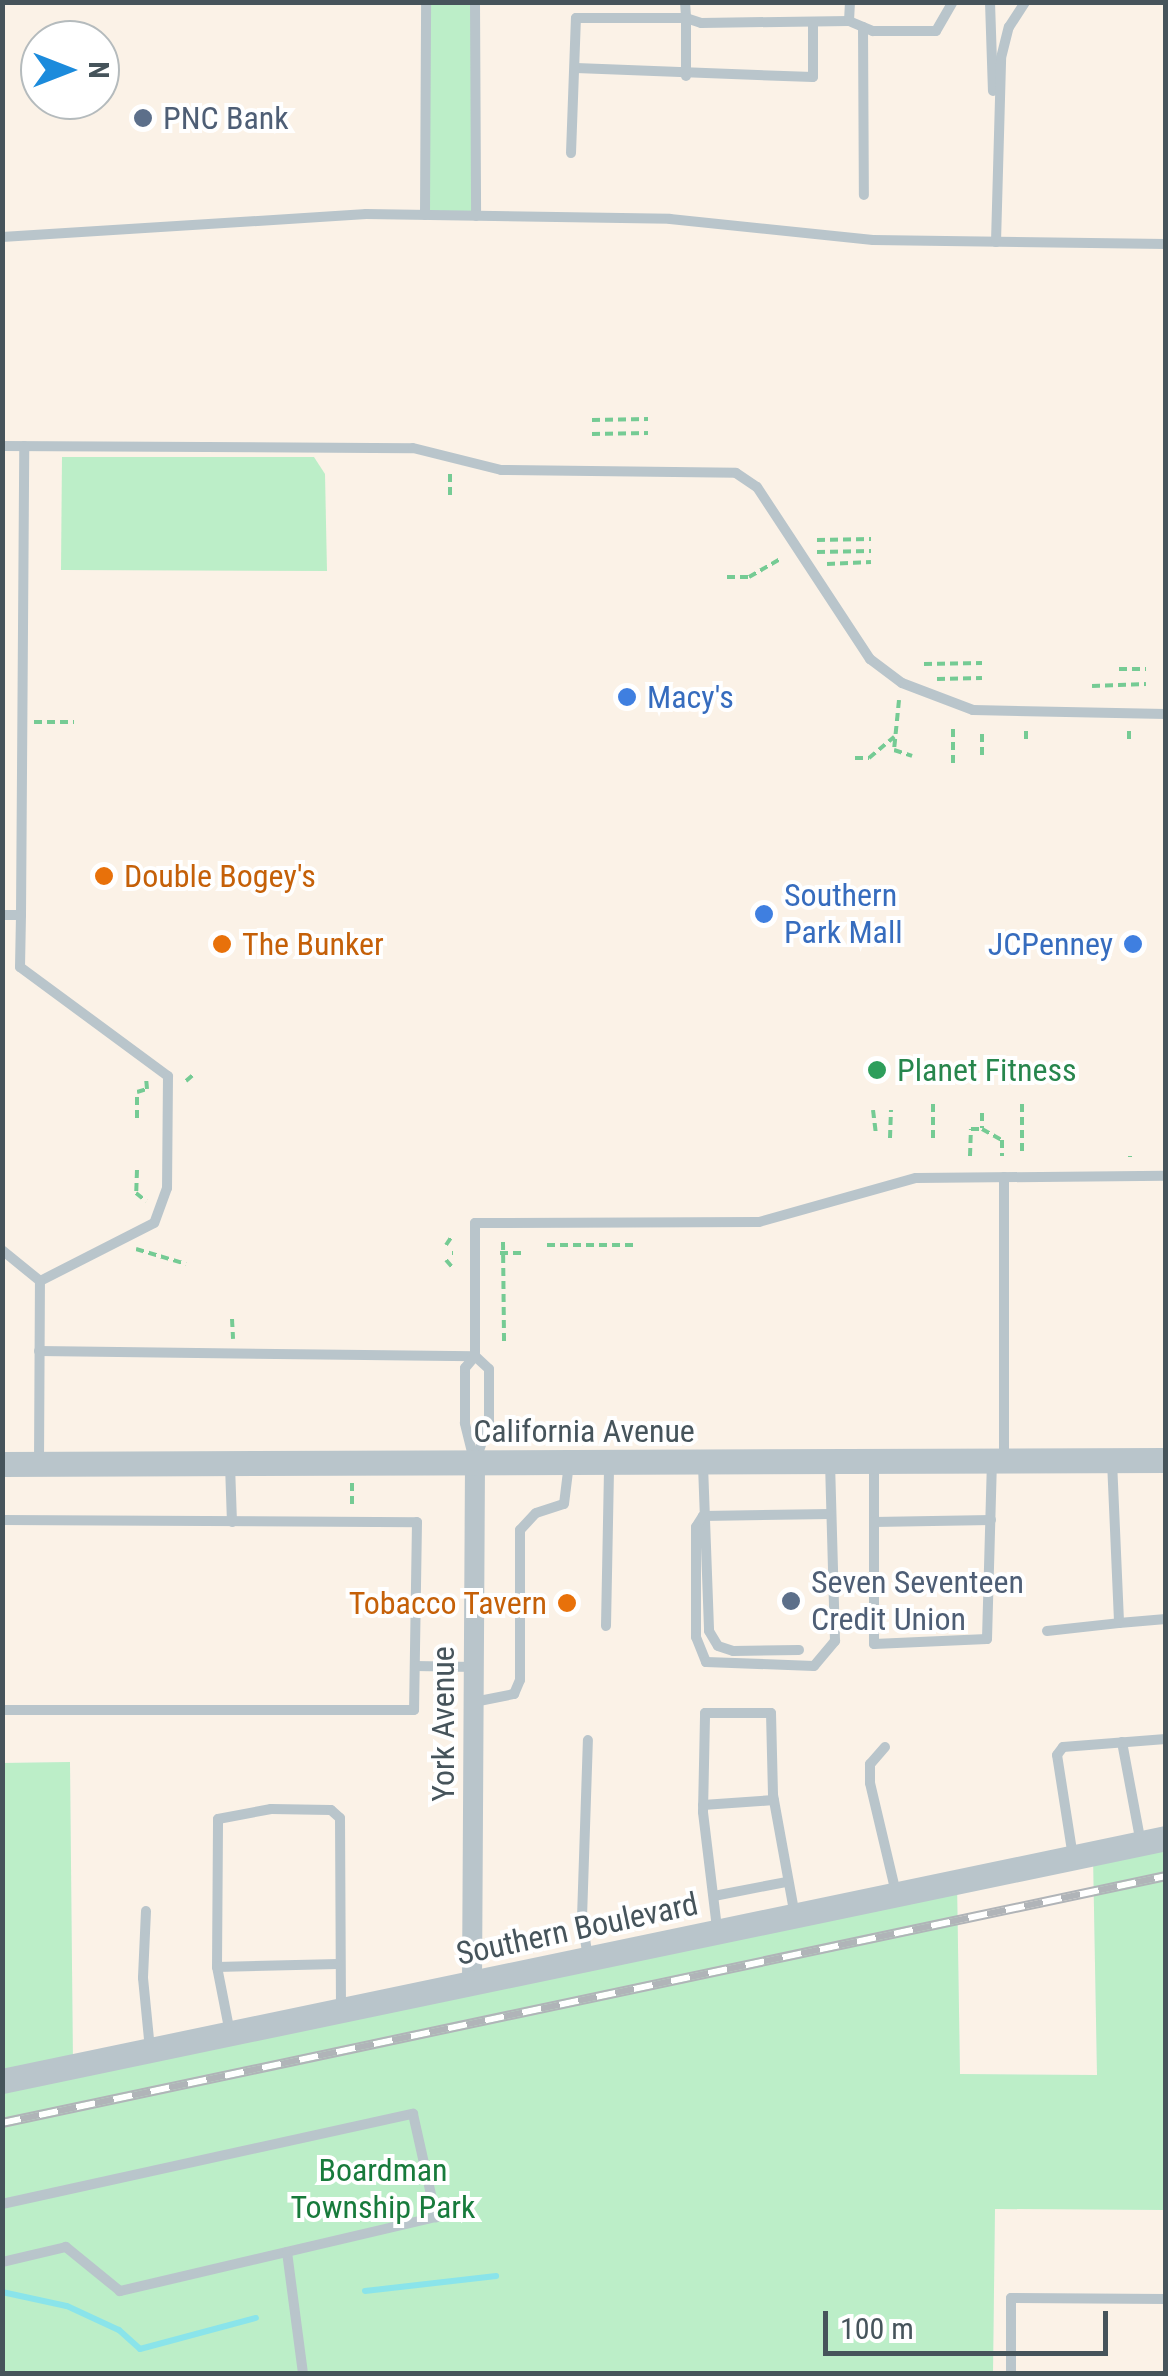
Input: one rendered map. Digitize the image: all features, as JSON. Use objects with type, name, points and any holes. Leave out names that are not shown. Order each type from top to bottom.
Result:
[{"type":"street","name":"California Avenue","points":[[2,1464],[1166,1460]]},
{"type":"street","name":"York Avenue","points":[[472,1984],[475,1464]]},
{"type":"street","name":"Southern Boulevard","points":[[2,2082],[1153,1841]]},
{"type":"lane","points":[[425,215],[426,2]]},
{"type":"lane","points":[[475,2],[476,216]]},
{"type":"lane","points":[[686,2],[686,76]]},
{"type":"lane","points":[[849,21],[850,2]]},
{"type":"lane","points":[[571,153],[576,18],[849,21],[863,27],[936,31],[953,2]]},
{"type":"lane","points":[[990,2],[996,110],[996,242]]},
{"type":"lane","points":[[996,110],[1004,40],[1025,2]]},
{"type":"lane","points":[[576,68],[686,76],[813,78],[812,22]]},
{"type":"lane","points":[[863,27],[864,195]]},
{"type":"lane","points":[[2,237],[425,215],[670,219],[873,240],[1166,244]]},
{"type":"lane","points":[[2,446],[413,448],[502,470],[736,472],[758,486],[870,659],[902,683],[973,710],[1166,714]]},
{"type":"lane","points":[[24,446],[20,967],[168,1076],[167,1188],[154,1223],[40,1281]]},
{"type":"lane","points":[[2,914],[21,914]]},
{"type":"lane","points":[[475,1464],[465,1422],[465,1368],[475,1356],[475,1222],[759,1222],[890,1182],[1166,1176]]},
{"type":"lane","points":[[874,1464],[874,1644],[988,1639],[991,1520],[998,1460],[1004,1178]]},
{"type":"lane","points":[[2,1250],[40,1281]]},
{"type":"lane","points":[[39,1464],[40,1281]]},
{"type":"lane","points":[[40,1351],[475,1356],[489,1369],[489,1422],[475,1464]]},
{"type":"lane","points":[[1112,1460],[1119,1622]]},
{"type":"lane","points":[[230,1464],[232,1522]]},
{"type":"lane","points":[[474,1702],[502,1699],[520,1680],[520,1530],[536,1513],[564,1504],[569,1464]]},
{"type":"lane","points":[[606,1626],[608,1464]]},
{"type":"lane","points":[[704,1464],[702,1516],[709,1631],[718,1646],[799,1650]]},
{"type":"lane","points":[[702,1516],[696,1527],[696,1637],[706,1662],[814,1666],[835,1641],[830,1619],[830,1464]]},
{"type":"lane","points":[[702,1516],[830,1514]]},
{"type":"lane","points":[[2,1520],[417,1522],[414,1710],[2,1710]]},
{"type":"lane","points":[[874,1522],[991,1520]]},
{"type":"lane","points":[[820,1629],[830,1619]]},
{"type":"lane","points":[[1047,1631],[1166,1619]]},
{"type":"lane","points":[[415,1666],[474,1667]]},
{"type":"lane","points":[[718,1933],[704,1805],[705,1712],[771,1713],[774,1800],[795,1916]]},
{"type":"lane","points":[[1073,1858],[1057,1755],[1063,1747],[1166,1739]]},
{"type":"lane","points":[[588,1740],[582,1918],[588,1960]]},
{"type":"lane","points":[[1122,1742],[1153,1841]]},
{"type":"lane","points":[[885,1748],[870,1764],[870,1783],[896,1895]]},
{"type":"lane","points":[[704,1805],[774,1800]]},
{"type":"lane","points":[[231,2034],[216,1966],[218,1819],[300,1807],[331,1810],[340,1818],[341,2012]]},
{"type":"lane","points":[[714,1896],[786,1882]]},
{"type":"lane","points":[[146,1911],[143,1978],[150,2051]]},
{"type":"lane","points":[[216,1966],[338,1964]]},
{"type":"lane","points":[[2,2204],[413,2114],[436,2217],[120,2292],[66,2247],[2,2262]]},
{"type":"lane","points":[[287,2252],[303,2374]]},
{"type":"lane","points":[[1012,2374],[1012,2298],[1166,2299]]},
{"type":"path","points":[[592,420],[648,418]]},
{"type":"path","points":[[592,434],[648,434]]},
{"type":"path","points":[[450,456],[450,496]]},
{"type":"path","points":[[817,540],[871,539]]},
{"type":"path","points":[[817,552],[871,551]]},
{"type":"path","points":[[728,577],[749,577],[782,558]]},
{"type":"path","points":[[824,568],[871,562]]},
{"type":"path","points":[[924,664],[982,663]]},
{"type":"path","points":[[1119,670],[1146,669]]},
{"type":"path","points":[[924,680],[982,678]]},
{"type":"path","points":[[1092,686],[1146,684]]},
{"type":"path","points":[[899,700],[894,750],[912,756]]},
{"type":"path","points":[[953,763],[954,725]]},
{"type":"path","points":[[982,731],[982,755]]},
{"type":"path","points":[[1026,731],[1026,742]]},
{"type":"path","points":[[1129,731],[1129,744]]},
{"type":"path","points":[[855,758],[869,758],[894,736]]},
{"type":"path","points":[[137,1118],[137,1092],[149,1088],[146,1068]]},
{"type":"path","points":[[186,1081],[194,1074]]},
{"type":"path","points":[[933,1104],[933,1139]]},
{"type":"path","points":[[1022,1104],[1022,1156]]},
{"type":"path","points":[[873,1110],[876,1136]]},
{"type":"path","points":[[890,1138],[891,1110]]},
{"type":"path","points":[[982,1113],[982,1129]]},
{"type":"path","points":[[970,1156],[971,1129],[982,1129],[1002,1140],[1002,1156]]},
{"type":"path","points":[[137,1170],[136,1193],[146,1196],[146,1209]]},
{"type":"path","points":[[446,1246],[452,1236]]},
{"type":"path","points":[[503,1242],[504,1342]]},
{"type":"path","points":[[547,1244],[633,1245]]},
{"type":"path","points":[[136,1249],[186,1264]]},
{"type":"path","points":[[502,1253],[524,1253]]},
{"type":"path","points":[[446,1260],[452,1267]]},
{"type":"path","points":[[232,1319],[232,1339]]},
{"type":"path","points":[[352,1474],[352,1522]]},
{"type":"shaded area","name":"Southern Park Mall","points":[[2,3],[1165,3],[1166,1838],[1093,1854],[1097,2075],[960,2074],[957,1883],[73,2067],[70,1762],[2,1763]]},
{"type":"shaded area","points":[[995,2208],[1165,2210],[1165,2373],[993,2374]]},
{"type":"green space","points":[[426,3],[475,3],[476,216],[425,215]]},
{"type":"green space","points":[[62,457],[314,457],[325,474],[327,571],[61,570]]},
{"type":"green space","name":"Boardman Township Park","points":[[70,1762],[73,2066],[957,1882],[960,2074],[1097,2075],[1093,1854],[1165,1838],[1165,2210],[995,2209],[993,2373],[3,2373],[2,1763]]},
{"type":"waterway","points":[[365,2291],[496,2276]]},
{"type":"waterway","points":[[2,2292],[67,2306],[119,2330],[140,2349],[256,2318]]},
{"type":"railway","points":[[2,2123],[1166,1876]]},
{"type":"place","name":"PNC Bank","points":[[143,118]]},
{"type":"place","name":"Macy's","points":[[627,697]]},
{"type":"place","name":"Double Bogey's","points":[[104,876]]},
{"type":"place","name":"Southern Park Mall","points":[[764,914]]},
{"type":"place","name":"The Bunker","points":[[222,944]]},
{"type":"place","name":"JCPenney","points":[[1133,944]]},
{"type":"place","name":"Planet Fitness","points":[[877,1070]]},
{"type":"place","name":"Seven Seventeen Credit Union","points":[[791,1601]]},
{"type":"place","name":"Tobacco Tavern","points":[[567,1603]]}]
